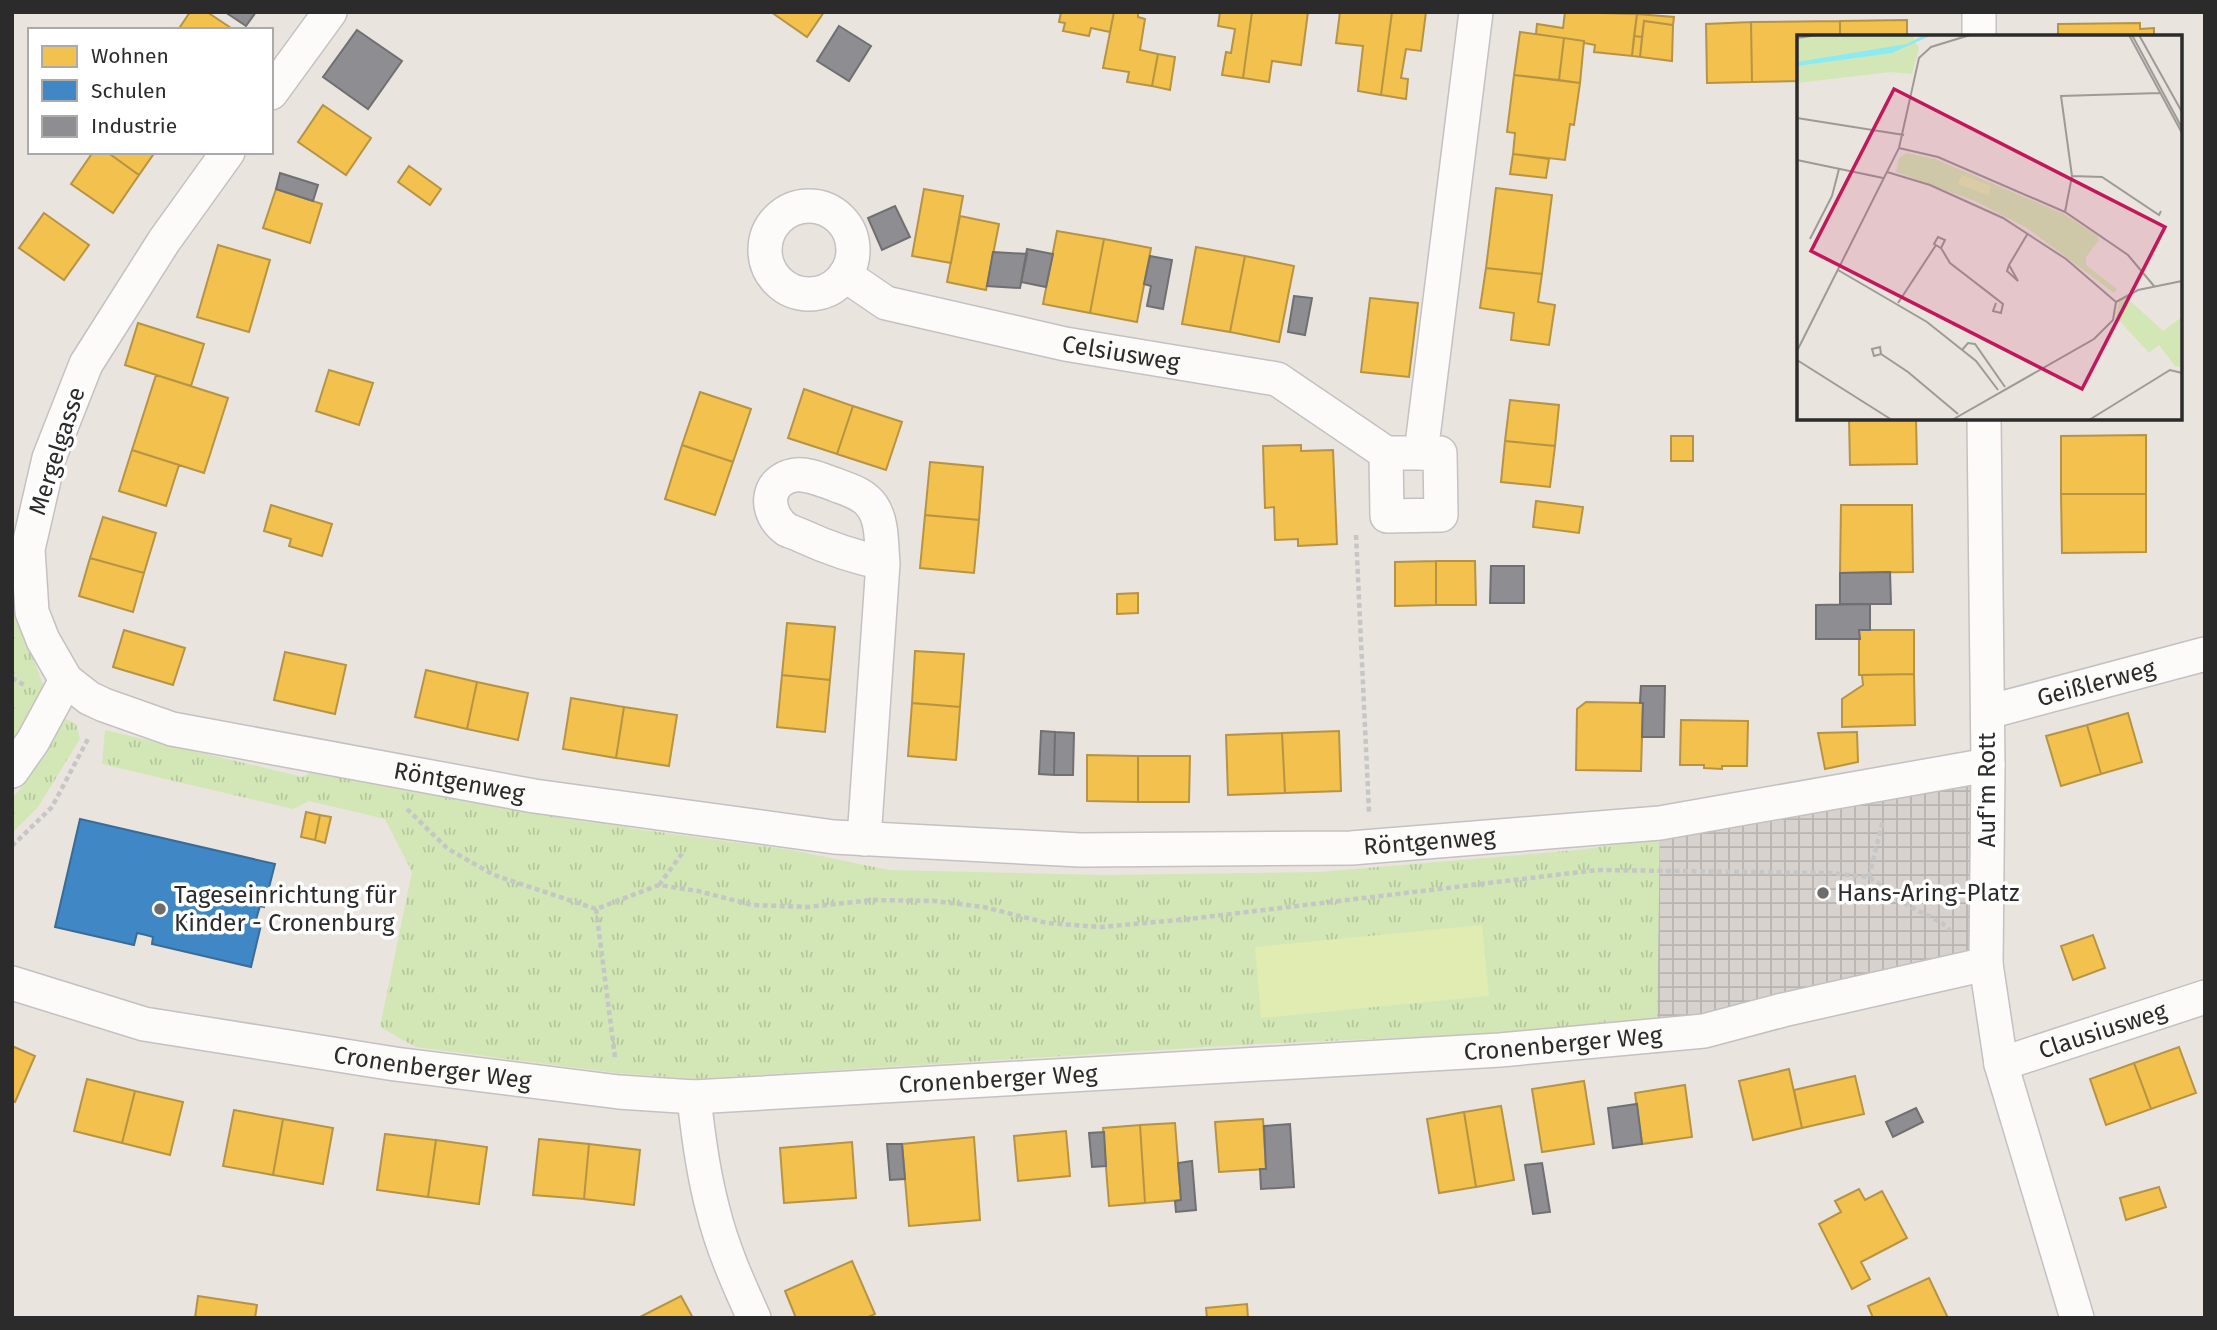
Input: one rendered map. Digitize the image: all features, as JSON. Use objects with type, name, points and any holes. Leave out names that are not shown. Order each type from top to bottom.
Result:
[{"type":"street","points":[[273,90],[330,12]]},
{"type":"street","points":[[1421,453],[1476,12]]},
{"type":"street","points":[[1979,12],[1979,35]]},
{"type":"street","name":"Mergelgasse","points":[[66,680],[43,640],[32,612],[29,578],[27,549],[50,458],[86,364],[164,241],[227,154]]},
{"type":"street","name":"Celsiusweg","points":[[845,275],[886,303],[1065,344],[1277,379],[1386,453]]},
{"type":"street","name":"Auf'm Rott","points":[[1984,420],[1988,712],[1986,964],[2001,1063],[2077,1318]]},
{"type":"street","points":[[1386,453],[1421,453],[1440,453],[1441,515],[1387,516],[1386,453]]},
{"type":"street","points":[[864,839],[883,563]]},
{"type":"street","name":"Geißlerweg","points":[[1988,712],[2205,654]]},
{"type":"street","points":[[12,771],[33,741],[66,680]]},
{"type":"street","name":"Röntgenweg","points":[[66,680],[89,698],[104,705],[172,729],[534,796],[834,837],[1080,849],[1371,847],[1660,823],[1988,765]]},
{"type":"street","name":"Cronenberger Weg","points":[[12,984],[144,1024],[395,1064],[619,1092],[694,1097],[1500,1050],[1704,1031],[1783,1010],[1986,964]]},
{"type":"street","name":"Clausiusweg","points":[[2001,1063],[2205,997]]},
{"type":"street","points":[[694,1097],[699,1144],[713,1212],[736,1278],[754,1318]]},
{"type":"path","points":[[1371,847],[1356,535],[1387,516]]},
{"type":"path","points":[[12,846],[52,807],[76,765],[104,705]]},
{"type":"path","points":[[380,767],[411,813],[448,849],[494,875],[596,909],[659,885],[698,891],[752,905],[808,907],[872,900],[934,901],[984,907],[1047,923],[1101,927],[1597,870],[1831,873],[1869,877],[1909,906],[1942,923],[1986,964]]},
{"type":"path","points":[[1869,877],[1892,782]]},
{"type":"path","points":[[596,909],[619,1092]]},
{"type":"green space","points":[[12,581],[16,612],[45,690],[12,746]]},
{"type":"green space","points":[[64,718],[76,724],[80,739],[38,807],[12,833],[12,798]]},
{"type":"green space","points":[[105,730],[303,777],[316,768],[407,790],[414,785],[440,790],[447,798],[588,822],[609,819],[629,828],[791,850],[889,870],[1105,875],[1319,872],[1578,850],[1753,825],[1718,1012],[1534,1032],[1256,1044],[695,1079],[617,1073],[416,1047],[380,1027],[412,872],[385,819],[309,801],[293,809],[102,764]]},
{"type":"green space","points":[[1482,925],[1489,996],[1261,1018],[1255,947]]},
{"type":"shaded area","name":"Hans-Aring-Platz","points":[[1988,765],[1986,964],[1657,1036],[1660,823]]},
{"type":"building: Wohnen","points":[[190,12],[207,12],[231,28],[179,28]]},
{"type":"building: Wohnen","points":[[771,12],[824,12],[807,37]]},
{"type":"building: Wohnen","points":[[1061,12],[1114,12],[1110,32],[1091,28],[1089,36],[1063,31],[1065,23],[1059,22]]},
{"type":"building: Wohnen","points":[[1114,12],[1138,12],[1138,17],[1145,19],[1140,50],[1158,54],[1152,86],[1127,82],[1129,72],[1103,68]]},
{"type":"building: Wohnen","points":[[1220,12],[1252,12],[1243,78],[1222,75],[1226,52],[1231,53],[1235,29],[1218,26]]},
{"type":"building: Wohnen","points":[[1252,12],[1308,12],[1301,65],[1272,61],[1269,82],[1243,78]]},
{"type":"building: Wohnen","points":[[1340,12],[1392,12],[1381,95],[1358,91],[1363,46],[1336,43]]},
{"type":"building: Wohnen","points":[[1392,12],[1426,12],[1421,51],[1406,49],[1401,78],[1408,79],[1406,99],[1381,95]]},
{"type":"building: Wohnen","points":[[1565,12],[1637,14],[1632,56],[1594,52],[1595,45],[1584,41],[1536,34],[1537,24],[1563,28]]},
{"type":"building: Wohnen","points":[[1637,14],[1674,17],[1673,25],[1644,21],[1642,37],[1634,36]]},
{"type":"building: Wohnen","points":[[1907,20],[1907,35],[1840,35],[1840,21]]},
{"type":"building: Wohnen","points":[[1644,21],[1673,25],[1672,61],[1640,57]]},
{"type":"building: Wohnen","points":[[1840,21],[1840,35],[1797,35],[1797,81],[1752,82],[1751,22]]},
{"type":"building: Wohnen","points":[[1751,22],[1752,82],[1707,83],[1706,24]]},
{"type":"building: Wohnen","points":[[2140,23],[2140,29],[2154,28],[2154,35],[2058,35],[2058,24]]},
{"type":"building: Wohnen","points":[[1520,32],[1564,38],[1559,80],[1514,75]]},
{"type":"building: Wohnen","points":[[1634,36],[1642,37],[1640,57],[1632,56]]},
{"type":"building: Wohnen","points":[[1564,38],[1584,41],[1580,83],[1559,80]]},
{"type":"building: Wohnen","points":[[1158,54],[1175,57],[1170,90],[1152,86]]},
{"type":"building: Wohnen","points":[[1514,75],[1580,83],[1574,125],[1570,124],[1565,160],[1513,154],[1515,133],[1507,132]]},
{"type":"building: Wohnen","points":[[323,105],[371,138],[346,175],[298,142]]},
{"type":"building: Wohnen","points":[[92,154],[110,154],[139,175],[113,213],[71,184]]},
{"type":"building: Wohnen","points":[[110,154],[154,154],[139,175]]},
{"type":"building: Wohnen","points":[[1513,154],[1549,159],[1546,178],[1510,174]]},
{"type":"building: Wohnen","points":[[409,166],[441,189],[430,205],[398,182]]},
{"type":"building: Wohnen","points":[[1496,188],[1552,195],[1542,274],[1486,268]]},
{"type":"building: Wohnen","points":[[276,189],[322,204],[310,243],[263,228]]},
{"type":"building: Wohnen","points":[[924,189],[963,196],[951,263],[912,256]]},
{"type":"building: Wohnen","points":[[44,213],[89,245],[64,280],[19,248]]},
{"type":"building: Wohnen","points":[[960,216],[999,224],[986,290],[947,282]]},
{"type":"building: Wohnen","points":[[1057,231],[1104,239],[1090,313],[1043,304]]},
{"type":"building: Wohnen","points":[[1104,239],[1151,248],[1137,322],[1090,313]]},
{"type":"building: Wohnen","points":[[218,245],[270,260],[249,332],[197,317]]},
{"type":"building: Wohnen","points":[[1196,247],[1245,256],[1230,332],[1182,324]]},
{"type":"building: Wohnen","points":[[1245,256],[1294,266],[1279,342],[1230,332]]},
{"type":"building: Wohnen","points":[[1486,268],[1542,274],[1538,302],[1555,305],[1549,345],[1511,340],[1514,313],[1480,308]]},
{"type":"building: Wohnen","points":[[1370,298],[1418,303],[1409,377],[1361,372]]},
{"type":"building: Wohnen","points":[[138,323],[204,344],[191,386],[125,365]]},
{"type":"building: Wohnen","points":[[329,370],[373,383],[359,425],[316,411]]},
{"type":"building: Wohnen","points":[[156,375],[228,398],[204,473],[132,450]]},
{"type":"building: Wohnen","points":[[804,389],[853,406],[837,454],[788,438]]},
{"type":"building: Wohnen","points":[[700,392],[751,409],[733,462],[682,445]]},
{"type":"building: Wohnen","points":[[1510,400],[1559,405],[1555,446],[1505,441]]},
{"type":"building: Wohnen","points":[[853,406],[902,422],[886,470],[837,454]]},
{"type":"building: Wohnen","points":[[1849,420],[1916,420],[1917,464],[1850,465]]},
{"type":"building: Wohnen","points":[[2146,435],[2146,494],[2061,494],[2061,436]]},
{"type":"building: Wohnen","points":[[1671,436],[1693,436],[1693,461],[1671,461]]},
{"type":"building: Wohnen","points":[[1505,441],[1555,446],[1550,487],[1501,482]]},
{"type":"building: Wohnen","points":[[682,445],[733,462],[715,515],[665,499]]},
{"type":"building: Wohnen","points":[[1301,445],[1301,451],[1333,450],[1337,544],[1298,546],[1298,539],[1275,540],[1274,507],[1265,508],[1263,446]]},
{"type":"building: Wohnen","points":[[132,450],[179,465],[166,506],[119,491]]},
{"type":"building: Wohnen","points":[[930,462],[983,467],[979,520],[925,515]]},
{"type":"building: Wohnen","points":[[2061,494],[2146,494],[2146,552],[2062,553]]},
{"type":"building: Wohnen","points":[[1536,501],[1583,507],[1579,533],[1533,527]]},
{"type":"building: Wohnen","points":[[271,505],[332,524],[322,556],[289,546],[291,539],[264,531]]},
{"type":"building: Wohnen","points":[[1841,505],[1912,505],[1913,572],[1840,573]]},
{"type":"building: Wohnen","points":[[925,515],[979,520],[974,573],[920,568]]},
{"type":"building: Wohnen","points":[[103,517],[156,533],[144,573],[90,558]]},
{"type":"building: Wohnen","points":[[90,558],[144,573],[133,612],[79,596]]},
{"type":"building: Wohnen","points":[[1436,561],[1436,605],[1395,606],[1395,562]]},
{"type":"building: Wohnen","points":[[1436,561],[1475,561],[1476,605],[1436,605]]},
{"type":"building: Wohnen","points":[[1138,593],[1138,613],[1117,614],[1117,594]]},
{"type":"building: Wohnen","points":[[787,623],[835,627],[830,680],[782,675]]},
{"type":"building: Wohnen","points":[[124,630],[185,648],[173,685],[113,667]]},
{"type":"building: Wohnen","points":[[1859,630],[1914,630],[1914,674],[1859,675]]},
{"type":"building: Wohnen","points":[[915,651],[964,654],[960,707],[912,703]]},
{"type":"building: Wohnen","points":[[285,652],[346,665],[335,714],[274,700]]},
{"type":"building: Wohnen","points":[[426,670],[477,682],[467,729],[415,717]]},
{"type":"building: Wohnen","points":[[1914,674],[1915,725],[1842,727],[1842,699],[1863,685],[1862,675]]},
{"type":"building: Wohnen","points":[[782,675],[830,680],[825,732],[777,727]]},
{"type":"building: Wohnen","points":[[477,682],[528,693],[518,740],[467,729]]},
{"type":"building: Wohnen","points":[[571,698],[624,707],[616,758],[563,749]]},
{"type":"building: Wohnen","points":[[1586,702],[1643,703],[1641,771],[1576,770],[1577,709]]},
{"type":"building: Wohnen","points":[[912,703],[960,707],[956,760],[908,756]]},
{"type":"building: Wohnen","points":[[624,707],[677,715],[669,766],[616,758]]},
{"type":"building: Wohnen","points":[[2128,713],[2142,762],[2101,774],[2087,725]]},
{"type":"building: Wohnen","points":[[1681,720],[1748,721],[1747,766],[1722,766],[1722,769],[1704,768],[1704,765],[1680,765]]},
{"type":"building: Wohnen","points":[[2087,725],[2101,774],[2061,786],[2046,736]]},
{"type":"building: Wohnen","points":[[1339,731],[1341,791],[1285,793],[1282,733]]},
{"type":"building: Wohnen","points":[[1857,732],[1858,762],[1825,769],[1818,733]]},
{"type":"building: Wohnen","points":[[1282,733],[1285,793],[1228,795],[1226,735]]},
{"type":"building: Wohnen","points":[[1087,755],[1138,756],[1138,802],[1087,801]]},
{"type":"building: Wohnen","points":[[1138,756],[1190,756],[1189,802],[1138,802]]},
{"type":"building: Wohnen","points":[[306,812],[320,815],[315,840],[301,837]]},
{"type":"building: Wohnen","points":[[320,815],[331,817],[325,843],[315,840]]},
{"type":"building: Wohnen","points":[[2093,935],[2105,968],[2073,980],[2061,946]]},
{"type":"building: Wohnen","points":[[12,1046],[35,1056],[15,1102],[12,1101]]},
{"type":"building: Wohnen","points":[[2179,1047],[2196,1093],[2151,1109],[2134,1063]]},
{"type":"building: Wohnen","points":[[2134,1063],[2151,1109],[2106,1125],[2090,1079]]},
{"type":"building: Wohnen","points":[[1789,1069],[1802,1128],[1753,1140],[1739,1081]]},
{"type":"building: Wohnen","points":[[1855,1076],[1864,1114],[1802,1128],[1794,1090]]},
{"type":"building: Wohnen","points":[[87,1079],[135,1091],[122,1143],[74,1131]]},
{"type":"building: Wohnen","points":[[1584,1081],[1594,1144],[1542,1152],[1532,1089]]},
{"type":"building: Wohnen","points":[[1685,1085],[1692,1137],[1642,1144],[1635,1093]]},
{"type":"building: Wohnen","points":[[135,1091],[183,1102],[170,1155],[122,1143]]},
{"type":"building: Wohnen","points":[[1501,1106],[1514,1180],[1476,1187],[1464,1112]]},
{"type":"building: Wohnen","points":[[234,1110],[283,1119],[273,1175],[223,1166]]},
{"type":"building: Wohnen","points":[[1464,1112],[1476,1187],[1439,1193],[1427,1119]]},
{"type":"building: Wohnen","points":[[283,1119],[333,1128],[323,1184],[273,1175]]},
{"type":"building: Wohnen","points":[[1263,1119],[1266,1169],[1219,1172],[1215,1122]]},
{"type":"building: Wohnen","points":[[1175,1123],[1181,1200],[1145,1203],[1140,1125]]},
{"type":"building: Wohnen","points":[[1140,1125],[1145,1203],[1109,1206],[1103,1128]]},
{"type":"building: Wohnen","points":[[1066,1131],[1070,1176],[1018,1181],[1014,1136]]},
{"type":"building: Wohnen","points":[[385,1134],[436,1140],[428,1197],[377,1190]]},
{"type":"building: Wohnen","points":[[974,1137],[980,1220],[909,1226],[902,1144]]},
{"type":"building: Wohnen","points":[[539,1139],[589,1144],[584,1199],[533,1195]]},
{"type":"building: Wohnen","points":[[436,1140],[487,1147],[479,1204],[428,1197]]},
{"type":"building: Wohnen","points":[[852,1142],[856,1198],[784,1203],[780,1148]]},
{"type":"building: Wohnen","points":[[589,1144],[640,1150],[634,1205],[584,1199]]},
{"type":"building: Wohnen","points":[[2159,1187],[2166,1207],[2126,1220],[2120,1198]]},
{"type":"building: Wohnen","points":[[1859,1189],[1865,1200],[1882,1191],[1907,1238],[1861,1262],[1870,1279],[1852,1289],[1819,1224],[1841,1212],[1835,1201]]},
{"type":"building: Wohnen","points":[[852,1261],[875,1314],[866,1318],[796,1318],[785,1291]]},
{"type":"building: Wohnen","points":[[1929,1278],[1948,1318],[1873,1318],[1868,1306]]},
{"type":"building: Wohnen","points":[[198,1296],[257,1305],[255,1318],[195,1318]]},
{"type":"building: Wohnen","points":[[681,1296],[693,1318],[638,1318]]},
{"type":"building: Wohnen","points":[[1247,1304],[1248,1318],[1207,1318],[1206,1308]]},
{"type":"building: Schulen","points":[[80,819],[275,864],[264,907],[260,906],[255,923],[261,925],[251,967],[152,944],[153,937],[137,933],[134,945],[55,927]]},
{"type":"building: Industrie","points":[[225,12],[256,12],[246,26]]},
{"type":"building: Industrie","points":[[839,26],[871,46],[849,81],[817,61]]},
{"type":"building: Industrie","points":[[357,30],[402,61],[368,109],[323,77]]},
{"type":"building: Industrie","points":[[280,173],[318,185],[313,201],[276,189]]},
{"type":"building: Industrie","points":[[895,206],[910,237],[882,250],[868,218]]},
{"type":"building: Industrie","points":[[1027,249],[1053,254],[1046,287],[1021,282]]},
{"type":"building: Industrie","points":[[993,252],[1027,254],[1020,288],[987,286]]},
{"type":"building: Industrie","points":[[1150,256],[1172,260],[1163,309],[1147,306],[1151,286],[1144,284]]},
{"type":"building: Industrie","points":[[1294,296],[1312,298],[1305,335],[1288,332]]},
{"type":"building: Industrie","points":[[1491,566],[1524,566],[1524,603],[1490,603]]},
{"type":"building: Industrie","points":[[1890,572],[1891,604],[1840,604],[1840,573]]},
{"type":"building: Industrie","points":[[1870,604],[1870,630],[1859,630],[1860,639],[1816,639],[1816,605]]},
{"type":"building: Industrie","points":[[1641,686],[1665,686],[1664,737],[1642,737]]},
{"type":"building: Industrie","points":[[1041,731],[1055,732],[1054,775],[1039,774]]},
{"type":"building: Industrie","points":[[1055,732],[1074,733],[1073,775],[1054,775]]},
{"type":"building: Industrie","points":[[1637,1104],[1642,1144],[1613,1148],[1608,1108]]},
{"type":"building: Industrie","points":[[1916,1108],[1923,1122],[1893,1137],[1886,1122]]},
{"type":"building: Industrie","points":[[1290,1124],[1294,1187],[1261,1189],[1260,1169],[1266,1169],[1264,1126]]},
{"type":"building: Industrie","points":[[1104,1132],[1106,1166],[1092,1167],[1089,1133]]},
{"type":"building: Industrie","points":[[887,1144],[902,1144],[905,1179],[890,1180]]},
{"type":"building: Industrie","points":[[1192,1161],[1196,1210],[1176,1212],[1175,1201],[1181,1200],[1178,1163]]},
{"type":"building: Industrie","points":[[1542,1163],[1550,1212],[1533,1214],[1525,1165]]},
{"type":"place","name":"Hans-Aring-Platz","points":[[1823,893]]},
{"type":"place","name":"Tageseinrichtung für Kinder - Cronenburg","points":[[160,909]]}]
